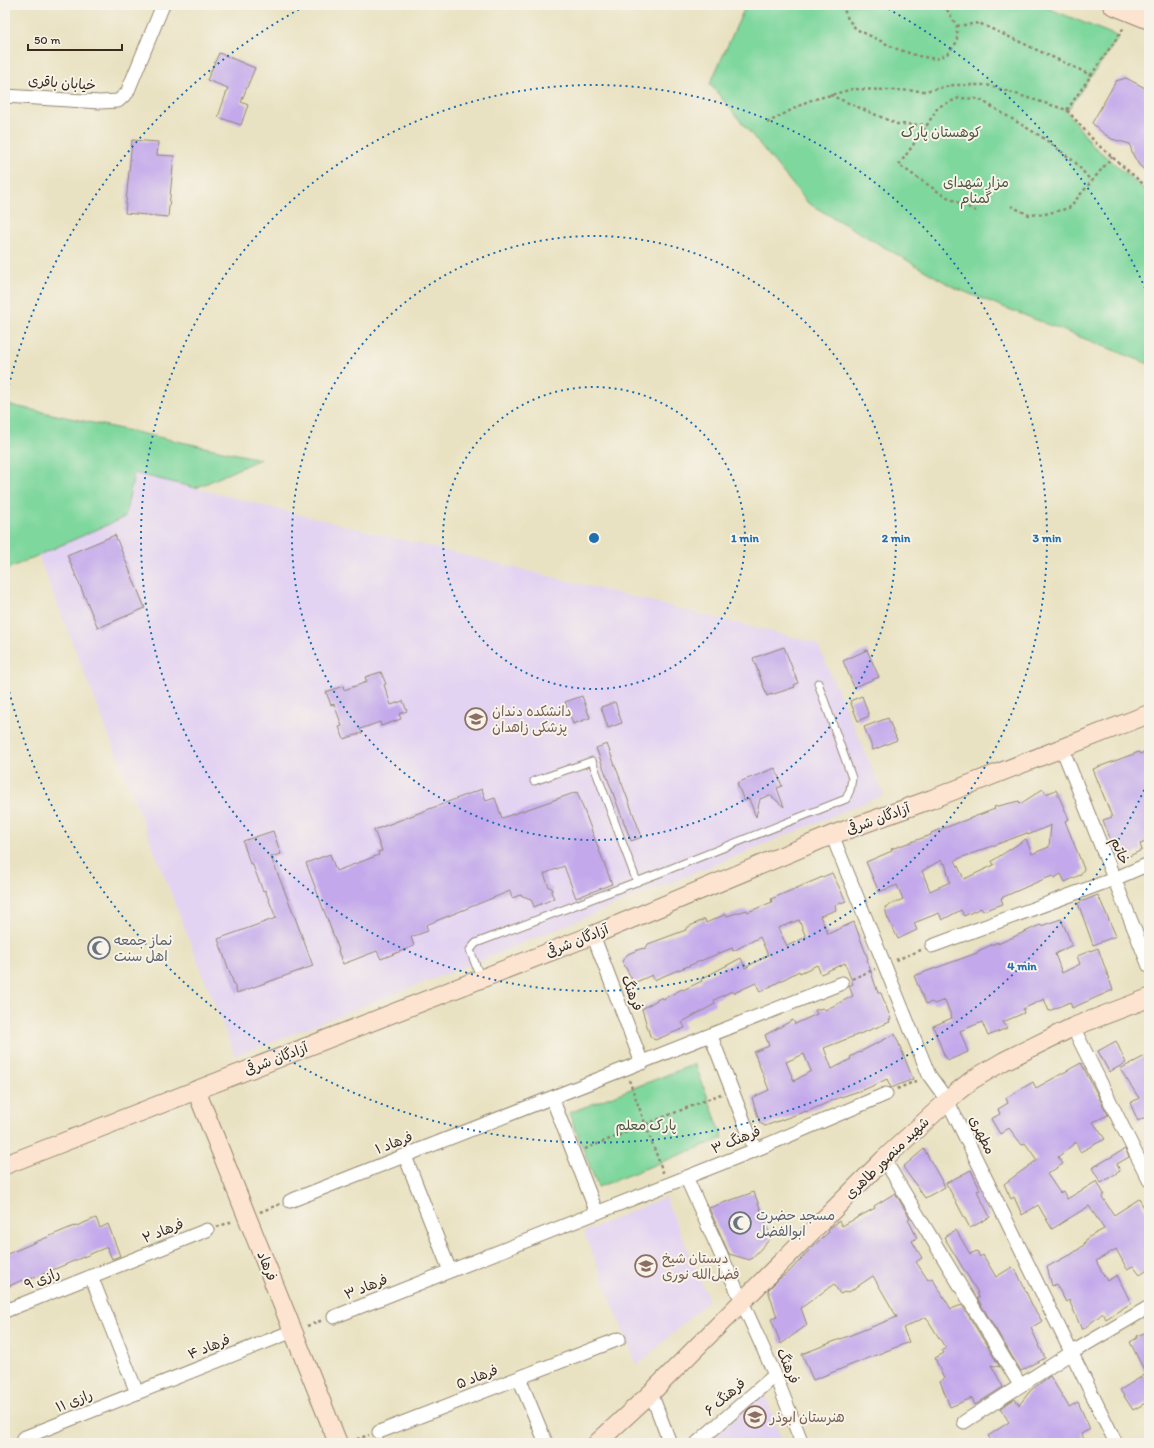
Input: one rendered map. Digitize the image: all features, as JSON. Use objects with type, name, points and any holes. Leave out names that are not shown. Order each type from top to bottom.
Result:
[{"type":"main road","points":[[1112,5],[1141,17]]},
{"type":"main road","name":"آزادگان شرقی","points":[[5,1165],[593,935],[832,835],[1149,714]]},
{"type":"main road","name":"شهید منصور طاهری","points":[[597,1443],[651,1393],[884,1159],[947,1100],[972,1080],[985,1072],[1073,1026],[1149,998]]},
{"type":"main road","name":"فرهاد","points":[[196,1090],[338,1443]]},
{"type":"street","name":"خیابان باقری","points":[[5,96],[100,102],[118,101],[128,93],[163,5]]},
{"type":"street","name":"خاتم","points":[[1062,748],[1149,966]]},
{"type":"street","name":"مطهری","points":[[832,835],[929,1075],[947,1100],[1116,1443]]},
{"type":"street","points":[[932,946],[1114,879],[1149,864]]},
{"type":"street","name":"فرهنگ","points":[[593,935],[642,1063]]},
{"type":"street","name":"فرهاد ۱","points":[[290,1200],[711,1036],[842,983]]},
{"type":"street","points":[[1073,1026],[1149,1180]]},
{"type":"street","points":[[711,1036],[755,1150]]},
{"type":"street","name":"فرهنگ ۳","points":[[596,1213],[755,1150],[886,1094]]},
{"type":"street","points":[[552,1098],[596,1213]]},
{"type":"street","points":[[405,1156],[450,1270]]},
{"type":"street","points":[[884,1159],[1020,1385]]},
{"type":"street","name":"فرهنگ","points":[[686,1177],[775,1375],[802,1443]]},
{"type":"street","name":"فرهاد ۳","points":[[334,1317],[596,1213]]},
{"type":"street","name":"فرهاد ۲","points":[[91,1276],[207,1230]]},
{"type":"street","points":[[91,1276],[136,1393]]},
{"type":"street","name":"رازی ۹","points":[[5,1311],[91,1276]]},
{"type":"street","points":[[964,1422],[1071,1353],[1149,1307]]},
{"type":"street","name":"فرهاد ۴","points":[[136,1393],[293,1331]]},
{"type":"street","name":"فرهاد ۵","points":[[379,1432],[619,1339]]},
{"type":"street","name":"فرهنگ ۶","points":[[697,1443],[775,1375]]},
{"type":"street","points":[[519,1378],[546,1443]]},
{"type":"street","name":"رازی ۱۱","points":[[23,1438],[136,1393]]},
{"type":"street","points":[[651,1393],[670,1443]]},
{"type":"lane","points":[[481,979],[470,950],[476,943],[637,882],[846,799],[850,790],[852,778],[818,683]]},
{"type":"lane","points":[[534,781],[592,761],[637,882]]},
{"type":"path","points":[[842,5],[848,19],[856,29],[898,49],[918,56],[936,59],[948,54],[957,42],[957,26],[946,8],[939,5]]},
{"type":"path","points":[[1067,110],[1091,74],[1141,17]]},
{"type":"path","points":[[957,26],[979,23],[1091,74]]},
{"type":"path","points":[[768,124],[808,101],[853,89],[924,91],[954,85],[987,85],[1067,110],[1096,143],[1149,189]]},
{"type":"path","points":[[830,95],[897,124],[927,125]]},
{"type":"path","points":[[976,211],[943,195],[899,165],[938,107],[959,98],[979,99],[1042,137],[1075,162],[1091,181]]},
{"type":"path","points":[[1011,206],[1029,216],[1069,208],[1112,157]]},
{"type":"path","points":[[625,1069],[668,1184]]},
{"type":"path","points":[[886,1094],[929,1075]]},
{"type":"path","points":[[574,1154],[732,1090]]},
{"type":"path","points":[[247,1217],[290,1200]]},
{"type":"path","name":"فرهاد ۲","points":[[207,1230],[247,1217]]},
{"type":"path","name":"فرهاد ۳","points":[[293,1331],[334,1317]]},
{"type":"path","points":[[345,1443],[379,1432]]},
{"type":"shaded area","name":"دانشکده دندان پزشکی زاهدان","points":[[134,473],[817,643],[884,795],[474,963],[235,1056],[38,555],[125,517]]},
{"type":"shaded area","name":"دبستان شیخ فضل‌الله نوری","points":[[665,1197],[709,1300],[637,1366],[584,1232]]},
{"type":"shaded area","name":"هنرستان ابوذر","points":[[764,1391],[783,1443],[708,1443]]},
{"type":"green space","name":"کوهستان پارک","points":[[746,5],[1040,5],[1119,37],[1067,111],[1092,145],[1149,193],[1149,364],[955,288],[808,203],[710,84]]},
{"type":"green space","points":[[5,404],[260,459],[196,488],[134,473],[125,517],[5,570]]},
{"type":"green space","name":"پارک معلم","points":[[695,1064],[723,1138],[598,1187],[569,1113]]},
{"type":"building","points":[[219,53],[255,68],[241,102],[248,105],[241,125],[218,117],[228,88],[207,80]]},
{"type":"building","points":[[1126,78],[1149,90],[1149,174],[1139,165],[1132,153],[1130,144],[1112,139],[1092,123],[1116,81]]},
{"type":"building","points":[[132,140],[158,142],[157,155],[174,156],[168,217],[125,213]]},
{"type":"building","points":[[115,535],[145,608],[98,628],[67,555]]},
{"type":"building","points":[[784,647],[798,683],[794,685],[795,687],[767,696],[753,658]]},
{"type":"building","points":[[867,650],[879,677],[854,687],[843,661]]},
{"type":"building","points":[[381,672],[386,684],[384,685],[391,705],[403,701],[407,711],[399,714],[401,719],[381,726],[380,722],[360,729],[362,733],[344,739],[339,727],[342,726],[334,704],[331,705],[326,692],[343,686],[344,690],[367,682],[365,677]]},
{"type":"building","points":[[582,696],[590,718],[573,724],[565,702]]},
{"type":"building","points":[[862,696],[869,716],[858,721],[850,701]]},
{"type":"building","points":[[615,702],[622,723],[608,728],[601,707]]},
{"type":"building","points":[[888,718],[897,740],[873,750],[864,727]]},
{"type":"building","points":[[607,744],[642,837],[631,841],[596,748]]},
{"type":"building","points":[[1149,750],[1149,841],[1140,844],[1142,850],[1125,858],[1116,854],[1103,820],[1112,817],[1093,769],[1139,752],[1140,754]]},
{"type":"building","points":[[775,768],[782,786],[777,788],[784,807],[770,795],[760,799],[756,817],[749,799],[744,801],[737,783]]},
{"type":"building","points":[[482,789],[486,801],[495,798],[502,818],[577,792],[612,884],[576,898],[564,866],[544,874],[549,887],[553,889],[551,892],[554,898],[546,902],[534,907],[531,899],[520,895],[512,898],[510,891],[426,925],[428,931],[411,937],[414,946],[381,959],[377,951],[343,964],[306,863],[330,854],[336,871],[379,855],[378,852],[382,851],[374,830]]},
{"type":"building","points":[[1043,789],[1046,794],[1056,790],[1069,819],[1065,821],[1084,869],[1080,875],[1065,882],[1061,874],[1054,878],[1053,876],[1044,879],[1001,898],[1003,904],[983,911],[981,908],[964,916],[961,910],[942,920],[939,913],[914,923],[917,930],[898,939],[887,916],[885,907],[903,899],[897,885],[879,892],[866,862],[892,851],[891,849],[931,835],[931,833],[995,809],[994,807],[1019,801],[1020,804]],"holes":[[[1051,825],[1049,847],[1032,854],[1026,839],[992,861],[994,865],[964,879],[955,860],[1027,833],[1028,835]],[[941,860],[943,864],[945,863],[950,882],[930,891],[922,871]]]},
{"type":"building","points":[[273,831],[281,854],[271,857],[313,966],[237,993],[218,939],[276,918],[252,863],[250,864],[243,841]]},
{"type":"building","points":[[832,873],[846,901],[835,905],[836,910],[820,916],[828,934],[854,922],[868,959],[867,960],[878,993],[881,993],[891,1019],[889,1020],[890,1022],[824,1048],[832,1069],[851,1059],[850,1057],[895,1034],[913,1079],[891,1088],[887,1079],[806,1112],[765,1126],[760,1123],[752,1098],[769,1090],[754,1052],[769,1046],[765,1035],[793,1020],[795,1024],[817,1014],[815,1010],[823,1008],[825,1010],[853,996],[849,986],[853,984],[845,963],[821,974],[817,965],[800,973],[799,971],[760,992],[756,983],[734,993],[732,991],[714,1000],[715,1004],[682,1022],[685,1028],[655,1040],[650,1036],[642,1009],[662,997],[663,999],[702,981],[701,979],[741,958],[745,968],[768,955],[760,937],[733,951],[732,948],[654,980],[652,975],[634,983],[622,961],[628,954],[646,948],[648,944],[686,930],[686,928],[705,919],[706,923],[726,914],[727,916],[747,910],[748,912],[772,902],[771,899]],"holes":[[[799,920],[806,937],[787,946],[778,928]],[[804,1054],[811,1071],[794,1081],[786,1062]]]},
{"type":"building","points":[[1098,895],[1116,936],[1093,945],[1078,903]]},
{"type":"building","points":[[1061,919],[1072,945],[1055,954],[1062,973],[1080,964],[1077,956],[1098,948],[1113,990],[1072,1008],[1070,1002],[1049,1011],[1044,999],[1023,1009],[1024,1013],[1003,1022],[1007,1028],[988,1036],[982,1022],[960,1031],[968,1052],[949,1060],[945,1057],[933,1026],[952,1018],[945,1000],[934,1004],[932,1002],[926,1004],[914,976],[977,953],[978,951],[998,942],[998,944],[1040,925],[1041,926]]},
{"type":"building","points":[[1116,1041],[1126,1063],[1109,1072],[1098,1051]]},
{"type":"building","points":[[1149,1054],[1149,1115],[1138,1121],[1130,1103],[1139,1098],[1120,1069]]},
{"type":"building","points":[[1081,1063],[1108,1115],[1093,1122],[1105,1139],[1080,1152],[1076,1142],[1058,1157],[1063,1164],[1047,1174],[1060,1193],[1063,1191],[1067,1199],[1097,1181],[1104,1194],[1102,1197],[1114,1215],[1139,1199],[1146,1211],[1149,1210],[1149,1269],[1140,1275],[1133,1266],[1127,1269],[1116,1249],[1096,1261],[1107,1281],[1117,1275],[1131,1303],[1106,1319],[1103,1313],[1082,1330],[1069,1300],[1066,1302],[1056,1284],[1052,1286],[1047,1267],[1069,1256],[1083,1246],[1087,1238],[1104,1229],[1089,1206],[1052,1229],[1038,1205],[1022,1215],[1014,1197],[1011,1199],[1004,1184],[1037,1160],[1025,1143],[1022,1145],[1009,1128],[1000,1134],[991,1119],[1000,1114],[998,1109],[1008,1103],[1006,1098],[1033,1082],[1036,1088]]},
{"type":"building","points":[[924,1149],[945,1187],[925,1198],[903,1167]]},
{"type":"building","points":[[1125,1149],[1129,1157],[1117,1164],[1120,1171],[1101,1183],[1092,1168]]},
{"type":"building","points":[[971,1170],[980,1190],[977,1191],[990,1217],[970,1228],[946,1183]]},
{"type":"building","name":"مسجد حضرت ابوالفضل","points":[[754,1192],[771,1238],[750,1260],[729,1254],[709,1208]]},
{"type":"building","points":[[895,1193],[910,1218],[908,1219],[917,1238],[912,1241],[922,1258],[916,1262],[928,1280],[932,1278],[951,1309],[962,1305],[1000,1367],[991,1365],[1003,1387],[975,1405],[972,1398],[950,1407],[940,1381],[944,1379],[935,1358],[944,1353],[942,1350],[946,1349],[926,1317],[903,1328],[909,1342],[813,1380],[802,1354],[897,1317],[873,1276],[849,1292],[847,1291],[840,1294],[834,1284],[801,1308],[807,1325],[781,1344],[771,1319],[777,1317],[768,1290],[780,1278],[788,1273],[812,1247],[829,1232],[828,1230],[839,1221],[842,1226],[875,1208],[874,1206]]},
{"type":"building","points":[[96,1218],[100,1228],[108,1224],[120,1256],[112,1259],[107,1247],[5,1288],[5,1255]]},
{"type":"building","points":[[956,1230],[970,1254],[977,1251],[980,1257],[983,1255],[996,1277],[1012,1267],[1017,1272],[1033,1307],[1042,1321],[1031,1328],[1045,1358],[1021,1371],[977,1298],[979,1298],[977,1291],[944,1237]]},
{"type":"building","points":[[1149,1331],[1149,1401],[1133,1410],[1120,1390],[1146,1374],[1130,1342],[1137,1338],[1137,1336]]},
{"type":"building","points":[[1050,1376],[1069,1407],[1078,1402],[1090,1429],[1081,1434],[1087,1443],[993,1443],[988,1436],[1009,1422],[1000,1408],[1015,1399],[1019,1405],[1031,1390]]},
{"type":"place","name":"دانشکده دندان پزشکی زاهدان","points":[[476,719]]},
{"type":"place","name":"نماز جمعه اهل سنت","points":[[99,948]]},
{"type":"place","name":"مسجد حضرت ابوالفضل","points":[[740,1223]]},
{"type":"place","name":"دبستان شیخ فضل‌الله نوری","points":[[646,1266]]},
{"type":"place","name":"هنرستان ابوذر","points":[[755,1417]]},
{"type":"park label","name":"مزار شهدای گمنام","points":[[976,190]]}]
